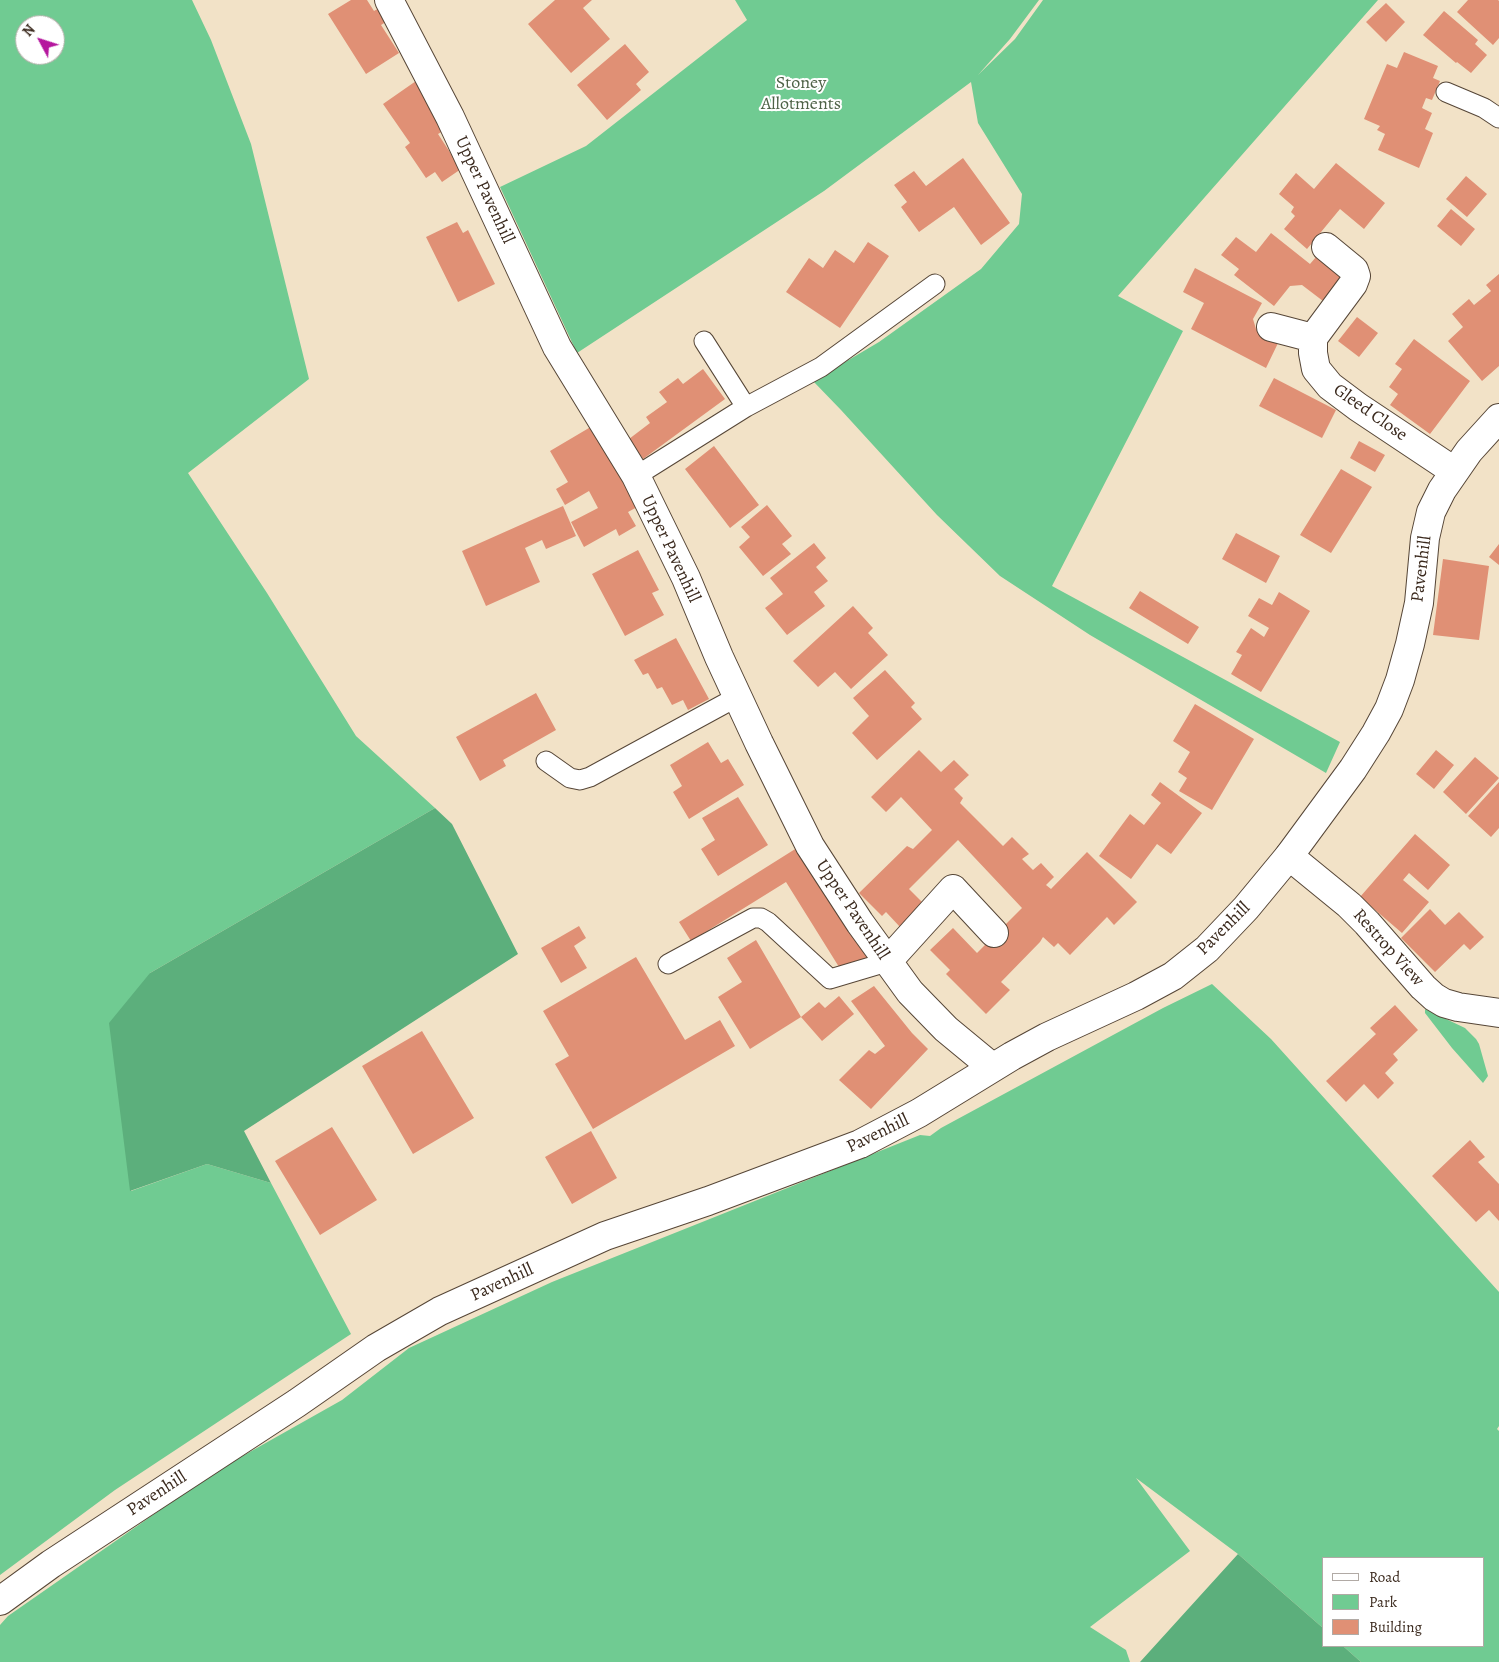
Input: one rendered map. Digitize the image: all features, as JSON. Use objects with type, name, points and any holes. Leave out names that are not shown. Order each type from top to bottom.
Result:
[{"type":"street","name":"Upper Pavenhill","points":[[389,0],[450,117],[558,347],[636,476],[686,578],[737,697],[810,846],[887,962],[910,992],[940,1022],[992,1067]]},
{"type":"street","points":[[1271,327],[1313,338],[1353,284],[1356,276],[1354,270],[1326,247]]},
{"type":"street","name":"Gleed Close","points":[[1313,338],[1316,368],[1330,386],[1454,471]]},
{"type":"street","name":"Pavenhill","points":[[0,1601],[51,1564],[297,1403],[376,1348],[440,1311],[606,1236],[708,1201],[860,1144],[920,1113],[992,1067],[1047,1037],[1136,996],[1173,976],[1207,948],[1246,908],[1290,856],[1353,769],[1376,733],[1389,709],[1400,680],[1419,604],[1425,538],[1431,512],[1454,471],[1469,451],[1499,418]]},
{"type":"street","name":"Restrop View","points":[[1290,856],[1349,905],[1434,997],[1444,1003],[1458,1007],[1499,1013]]},
{"type":"street","points":[[887,962],[953,889],[994,932]]},
{"type":"lane","points":[[1446,92],[1484,108],[1499,118]]},
{"type":"lane","points":[[636,476],[746,407],[826,364],[935,284]]},
{"type":"lane","points":[[704,341],[746,407]]},
{"type":"lane","points":[[546,761],[570,778],[580,780],[590,777],[737,697]]},
{"type":"lane","points":[[668,964],[753,918],[761,918],[768,922],[830,979],[887,962]]},
{"type":"green space","points":[[0,0],[192,0],[211,40],[251,144],[309,379],[188,473],[267,593],[356,736],[435,808],[150,973],[131,1191],[207,1164],[271,1183],[351,1334],[115,1490],[0,1575]]},
{"type":"green space","name":"Stoney Allotments","points":[[735,0],[1039,0],[1010,39],[978,75],[1015,39],[1043,0],[1378,0],[1118,296],[1183,331],[1052,586],[1340,742],[1326,773],[1090,635],[1000,576],[937,515],[813,381],[879,342],[981,269],[1019,224],[1022,194],[978,123],[971,82],[824,191],[577,353],[500,187],[586,146],[747,20]]},
{"type":"green space","points":[[435,808],[452,824],[518,954],[244,1131],[271,1183],[207,1164],[130,1191],[109,1023],[150,973]]},
{"type":"green space","points":[[1212,984],[1271,1039],[1499,1292],[1499,1426],[1497,1429],[1499,1431],[1499,1662],[1361,1662],[1344,1647],[1484,1647],[1484,1557],[1322,1557],[1322,1627],[1238,1554],[1136,1478],[1190,1551],[1090,1627],[1126,1650],[1130,1662],[0,1662],[0,1625],[8,1616],[216,1471],[342,1400],[409,1348],[552,1282],[920,1135],[930,1136],[941,1128],[1163,1008]]},
{"type":"green space","points":[[1425,1009],[1465,1028],[1476,1039],[1488,1076],[1483,1083],[1452,1048],[1425,1013]]},
{"type":"green space","points":[[1238,1554],[1322,1627],[1322,1647],[1344,1647],[1361,1662],[1140,1662]]},
{"type":"building","points":[[351,0],[367,0],[374,11],[381,7],[389,20],[381,25],[399,53],[366,74],[328,14]]},
{"type":"building","points":[[555,0],[592,0],[583,8],[610,39],[571,73],[528,24]]},
{"type":"building","points":[[1468,0],[1499,1],[1499,38],[1493,45],[1457,12]]},
{"type":"building","points":[[1386,3],[1405,22],[1386,42],[1366,22]]},
{"type":"building","points":[[1444,11],[1478,40],[1475,44],[1487,55],[1471,73],[1423,35]]},
{"type":"building","points":[[625,44],[649,72],[636,84],[641,90],[607,120],[577,85]]},
{"type":"building","points":[[1404,52],[1438,66],[1433,78],[1440,81],[1432,100],[1426,98],[1422,108],[1432,113],[1425,129],[1433,133],[1419,168],[1378,150],[1385,134],[1377,130],[1380,126],[1364,119],[1387,64],[1397,68]]},
{"type":"building","points":[[416,81],[448,128],[438,134],[461,169],[442,182],[435,172],[426,178],[405,147],[410,143],[383,104]]},
{"type":"building","points":[[963,158],[1010,223],[981,245],[954,207],[919,232],[901,207],[907,202],[894,185],[914,171],[926,186]]},
{"type":"building","points":[[1336,163],[1385,203],[1364,229],[1340,209],[1307,249],[1284,229],[1295,216],[1291,212],[1294,207],[1279,194],[1296,173],[1314,189]]},
{"type":"building","points":[[1466,176],[1487,194],[1467,217],[1446,199]]},
{"type":"building","points":[[1451,209],[1475,229],[1461,246],[1437,226]]},
{"type":"building","points":[[457,222],[463,233],[468,230],[495,284],[458,302],[426,237]]},
{"type":"building","points":[[1271,233],[1310,264],[1316,257],[1341,277],[1323,301],[1302,285],[1290,286],[1274,306],[1234,275],[1239,269],[1221,255],[1236,237],[1256,252]]},
{"type":"building","points":[[868,242],[889,256],[840,328],[786,292],[809,258],[823,268],[835,250],[854,263]]},
{"type":"building","points":[[1195,268],[1262,303],[1253,319],[1256,329],[1279,341],[1266,368],[1191,329],[1204,303],[1183,292]]},
{"type":"building","points":[[1499,274],[1499,366],[1482,381],[1448,341],[1463,327],[1452,314],[1469,299],[1474,305],[1491,291],[1486,285]]},
{"type":"building","points":[[1357,317],[1378,333],[1359,357],[1338,341]]},
{"type":"building","points":[[1414,339],[1470,381],[1430,434],[1390,405],[1398,394],[1389,387],[1402,369],[1395,364]]},
{"type":"building","points":[[703,369],[725,399],[643,459],[629,439],[650,423],[646,417],[667,402],[659,392],[678,378],[683,384]]},
{"type":"building","points":[[1274,378],[1336,410],[1322,438],[1259,406]]},
{"type":"building","points":[[594,425],[639,506],[628,512],[636,526],[619,536],[616,529],[584,547],[571,522],[598,508],[589,491],[565,505],[556,489],[568,482],[550,451]]},
{"type":"building","points":[[1359,441],[1385,455],[1375,472],[1350,458]]},
{"type":"building","points":[[714,446],[759,505],[730,528],[685,469]]},
{"type":"building","points":[[1341,469],[1372,487],[1331,553],[1300,535]]},
{"type":"building","points":[[767,505],[792,536],[782,544],[791,554],[763,576],[739,547],[750,537],[741,527]]},
{"type":"building","points":[[563,506],[576,536],[546,549],[542,540],[525,548],[540,582],[486,606],[462,551]]},
{"type":"building","points":[[1236,533],[1280,556],[1266,583],[1222,559]]},
{"type":"building","points":[[814,543],[826,558],[816,567],[828,581],[814,592],[825,606],[787,635],[765,608],[783,594],[770,578]]},
{"type":"building","points":[[1499,544],[1499,565],[1489,557]]},
{"type":"building","points":[[638,550],[659,590],[652,593],[664,615],[625,636],[592,574]]},
{"type":"building","points":[[1443,559],[1489,566],[1479,640],[1433,635]]},
{"type":"building","points":[[1140,591],[1199,627],[1188,644],[1129,608]]},
{"type":"building","points":[[1279,592],[1310,611],[1261,692],[1231,674],[1242,655],[1236,652],[1251,628],[1264,637],[1269,628],[1248,616],[1259,598],[1272,605]]},
{"type":"building","points":[[853,606],[873,628],[868,633],[888,655],[851,689],[835,672],[818,687],[793,661]]},
{"type":"building","points":[[676,638],[709,699],[688,710],[683,700],[672,705],[662,687],[657,689],[648,673],[643,675],[634,660]]},
{"type":"building","points":[[885,670],[915,703],[911,707],[922,719],[877,760],[852,733],[869,716],[853,698]]},
{"type":"building","points":[[536,693],[556,730],[503,760],[506,766],[480,781],[456,737]]},
{"type":"building","points":[[1195,704],[1254,739],[1212,810],[1179,791],[1187,778],[1178,772],[1190,752],[1173,741]]},
{"type":"building","points":[[708,742],[721,763],[728,759],[744,785],[689,819],[673,792],[682,786],[670,765]]},
{"type":"building","points":[[919,750],[941,772],[954,760],[969,775],[954,789],[963,798],[960,803],[1003,846],[1012,837],[1029,854],[1022,859],[1033,870],[1041,863],[1054,877],[1046,885],[1051,889],[1087,852],[1137,902],[1114,925],[1107,917],[1070,955],[1058,943],[1054,947],[1043,937],[1001,982],[1010,990],[986,1014],[946,974],[950,970],[930,950],[953,928],[977,953],[1022,908],[958,840],[909,889],[925,905],[901,928],[886,912],[882,916],[859,893],[907,846],[913,849],[932,830],[901,797],[886,812],[871,797]]},
{"type":"building","points":[[1436,750],[1454,765],[1434,789],[1416,774]]},
{"type":"building","points":[[1475,757],[1499,778],[1466,814],[1443,792]]},
{"type":"building","points":[[1160,782],[1202,813],[1171,854],[1157,844],[1131,879],[1099,856],[1130,814],[1144,825],[1161,803],[1151,795]]},
{"type":"building","points":[[1499,782],[1499,828],[1491,837],[1468,816]]},
{"type":"building","points":[[738,797],[768,845],[718,876],[701,849],[715,840],[702,818]]},
{"type":"building","points":[[1415,834],[1450,865],[1428,890],[1409,873],[1403,880],[1429,902],[1402,933],[1360,897]]},
{"type":"building","points":[[800,846],[870,959],[844,975],[786,882],[691,941],[679,922]]},
{"type":"building","points":[[1430,909],[1445,925],[1459,912],[1484,937],[1470,950],[1464,944],[1435,972],[1401,938]]},
{"type":"building","points":[[579,926],[586,938],[574,946],[587,968],[561,983],[541,948]]},
{"type":"building","points":[[756,940],[801,1017],[750,1049],[718,997],[742,982],[727,958]]},
{"type":"building","points":[[636,957],[685,1040],[720,1020],[735,1046],[593,1129],[555,1064],[569,1056],[543,1011]]},
{"type":"building","points":[[874,986],[912,1033],[928,1049],[871,1109],[839,1080],[869,1050],[875,1054],[885,1046],[851,1001]]},
{"type":"building","points":[[839,996],[854,1014],[822,1041],[801,1017],[819,1002],[825,1008]]},
{"type":"building","points":[[1395,1005],[1418,1030],[1393,1054],[1398,1060],[1385,1073],[1394,1083],[1378,1099],[1364,1084],[1346,1102],[1326,1081],[1376,1034],[1370,1028]]},
{"type":"building","points":[[422,1031],[474,1118],[413,1154],[362,1066]]},
{"type":"building","points":[[332,1127],[377,1200],[320,1235],[275,1161]]},
{"type":"building","points":[[591,1131],[617,1178],[572,1204],[545,1157]]},
{"type":"building","points":[[1470,1140],[1485,1157],[1478,1162],[1499,1184],[1499,1221],[1489,1210],[1476,1222],[1432,1176]]}]
